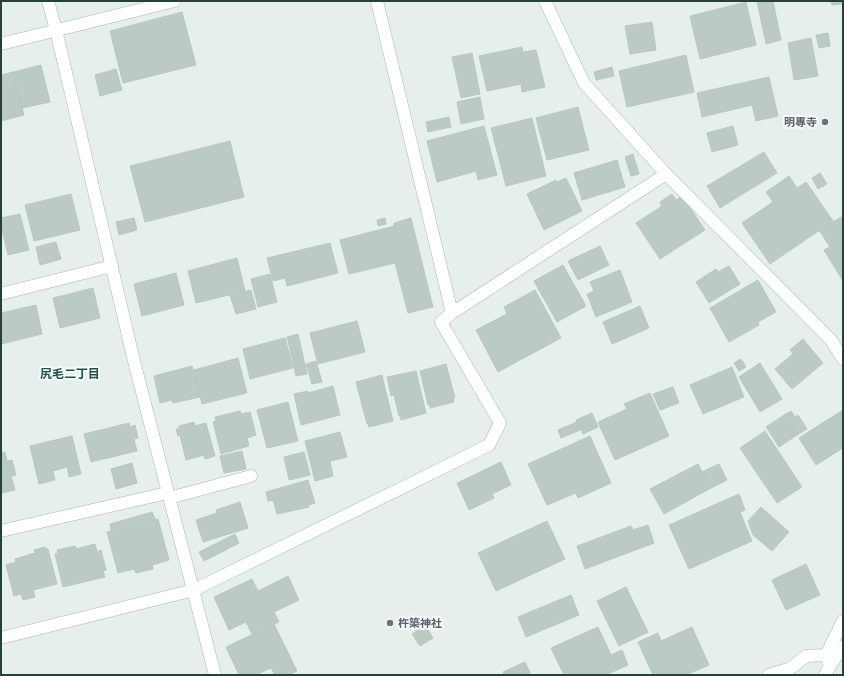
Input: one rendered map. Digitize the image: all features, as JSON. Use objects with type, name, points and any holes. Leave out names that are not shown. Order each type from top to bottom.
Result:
[{"type":"street","points":[[48,1],[135,368],[215,675]]},
{"type":"street","points":[[1,44],[174,1]]},
{"type":"street","points":[[377,1],[452,313]]},
{"type":"street","points":[[546,1],[584,83],[666,174],[831,340],[843,359]]},
{"type":"street","points":[[1,638],[194,590],[489,445],[500,423],[441,322],[452,313],[666,174]]},
{"type":"street","points":[[1,294],[112,266]]},
{"type":"street","points":[[1,531],[168,496],[251,476]]},
{"type":"street","points":[[827,665],[843,621]]},
{"type":"street","points":[[827,665],[843,646]]},
{"type":"street","points":[[769,675],[791,668],[806,656],[827,665]]},
{"type":"building","points":[[757,1],[773,1],[781,40],[766,44]]},
{"type":"building","points":[[831,1],[843,1],[843,4],[832,5]]},
{"type":"building","points":[[746,2],[756,45],[700,59],[690,16]]},
{"type":"building","points":[[182,12],[196,65],[123,83],[110,31]]},
{"type":"building","points":[[652,22],[656,50],[630,54],[625,26]]},
{"type":"building","points":[[828,33],[830,46],[819,48],[816,35]]},
{"type":"building","points":[[811,38],[818,76],[794,80],[788,43]]},
{"type":"building","points":[[522,47],[523,52],[536,50],[545,87],[522,92],[521,84],[487,91],[479,56]]},
{"type":"building","points":[[472,53],[480,94],[461,98],[452,57]]},
{"type":"building","points":[[686,55],[694,92],[627,107],[619,71]]},
{"type":"building","points":[[41,65],[50,102],[22,108],[13,72]]},
{"type":"building","points":[[612,67],[614,76],[596,80],[594,72]]},
{"type":"building","points":[[116,69],[122,90],[100,96],[95,75]]},
{"type":"building","points":[[13,72],[24,115],[1,121],[1,75]]},
{"type":"building","points":[[769,77],[778,116],[756,121],[752,105],[702,117],[697,93]]},
{"type":"building","points":[[480,97],[484,119],[461,124],[457,102]]},
{"type":"building","points":[[578,107],[589,150],[547,160],[536,118]]},
{"type":"building","points":[[449,117],[451,127],[428,132],[426,122]]},
{"type":"building","points":[[532,118],[546,176],[506,186],[491,128]]},
{"type":"building","points":[[484,126],[497,175],[478,180],[476,171],[437,182],[427,141]]},
{"type":"building","points":[[733,126],[738,145],[712,152],[707,133]]},
{"type":"building","points":[[230,141],[244,197],[145,222],[130,166]]},
{"type":"building","points":[[764,152],[777,173],[720,208],[707,186]]},
{"type":"building","points":[[633,154],[639,174],[631,176],[625,157]]},
{"type":"building","points":[[617,160],[625,187],[582,200],[574,173]]},
{"type":"building","points":[[820,173],[827,184],[818,189],[812,178]]},
{"type":"building","points":[[789,176],[797,188],[806,182],[833,221],[770,264],[742,223],[773,202],[766,192]]},
{"type":"building","points":[[566,178],[582,211],[544,230],[527,194],[556,180],[557,182]]},
{"type":"building","points":[[71,194],[80,230],[34,241],[25,205]]},
{"type":"building","points":[[672,194],[676,200],[682,196],[705,230],[660,259],[636,223],[662,206],[660,202]]},
{"type":"building","points":[[20,214],[29,250],[8,255],[1,225],[1,218]]},
{"type":"building","points":[[843,216],[843,281],[824,250],[830,247],[819,230]]},
{"type":"building","points":[[134,218],[137,230],[119,235],[116,222]]},
{"type":"building","points":[[385,218],[386,224],[378,226],[377,220]]},
{"type":"building","points":[[411,218],[433,307],[408,313],[395,263],[349,274],[340,240],[394,226],[394,223]]},
{"type":"building","points":[[56,242],[61,259],[40,265],[36,247]]},
{"type":"building","points":[[330,243],[338,273],[287,286],[285,278],[273,281],[267,258]]},
{"type":"building","points":[[600,246],[609,265],[578,280],[568,261]]},
{"type":"building","points":[[237,258],[245,291],[196,303],[188,271]]},
{"type":"building","points":[[563,265],[586,306],[557,322],[534,281]]},
{"type":"building","points":[[729,266],[740,284],[709,303],[696,282],[716,269],[718,272]]},
{"type":"building","points":[[620,270],[632,302],[596,317],[587,294],[594,291],[590,282]]},
{"type":"building","points":[[176,273],[184,305],[142,316],[134,284]]},
{"type":"building","points":[[270,274],[277,302],[258,307],[251,279]]},
{"type":"building","points":[[758,280],[776,312],[758,322],[759,325],[729,342],[710,308]]},
{"type":"building","points":[[93,288],[100,318],[60,328],[53,298]]},
{"type":"building","points":[[251,290],[256,309],[236,314],[230,295]]},
{"type":"building","points":[[535,290],[561,338],[498,372],[476,330],[507,314],[504,307]]},
{"type":"building","points":[[36,305],[42,334],[1,344],[1,313]]},
{"type":"building","points":[[640,306],[649,328],[612,344],[603,322]]},
{"type":"building","points":[[357,321],[365,352],[318,364],[310,333]]},
{"type":"building","points":[[298,334],[307,374],[296,376],[287,337]]},
{"type":"building","points":[[285,338],[293,368],[250,379],[243,349]]},
{"type":"building","points":[[803,339],[823,363],[792,389],[775,369],[793,354],[790,350]]},
{"type":"building","points":[[238,358],[247,393],[202,404],[194,370]]},
{"type":"building","points":[[741,359],[746,367],[739,371],[734,363]]},
{"type":"building","points":[[316,361],[322,382],[312,384],[306,364]]},
{"type":"building","points":[[760,363],[782,399],[760,412],[739,377]]},
{"type":"building","points":[[446,364],[455,398],[453,398],[454,402],[430,408],[420,371]]},
{"type":"building","points":[[192,366],[200,397],[173,403],[172,400],[160,403],[154,376]]},
{"type":"building","points":[[732,367],[744,397],[703,414],[690,385]]},
{"type":"building","points":[[416,371],[426,413],[401,420],[394,395],[391,396],[387,377]]},
{"type":"building","points":[[382,375],[393,421],[369,427],[356,382]]},
{"type":"building","points":[[333,386],[340,415],[301,425],[294,394],[308,391],[308,393]]},
{"type":"building","points":[[673,387],[679,403],[660,410],[653,394]]},
{"type":"building","points":[[650,393],[669,436],[615,460],[598,422],[627,409],[624,404]]},
{"type":"building","points":[[288,402],[298,441],[267,448],[257,410]]},
{"type":"building","points":[[843,410],[843,448],[816,465],[799,438]]},
{"type":"building","points":[[240,411],[241,414],[250,412],[256,435],[247,438],[249,446],[221,454],[213,422],[216,421],[215,417]]},
{"type":"building","points":[[791,411],[795,417],[798,415],[807,429],[797,435],[784,415]]},
{"type":"building","points":[[592,413],[598,427],[583,434],[576,420]]},
{"type":"building","points":[[784,415],[797,435],[779,447],[766,427]]},
{"type":"building","points":[[194,422],[195,426],[206,423],[215,456],[205,459],[204,455],[186,460],[180,435],[178,436],[176,429],[179,429],[179,426]]},
{"type":"building","points":[[577,422],[580,430],[561,438],[558,430]]},
{"type":"building","points":[[129,423],[130,427],[135,425],[138,438],[134,439],[137,451],[91,462],[84,434]]},
{"type":"building","points":[[765,431],[802,487],[777,503],[740,448]]},
{"type":"building","points":[[340,432],[347,457],[330,461],[333,476],[315,481],[305,441]]},
{"type":"building","points":[[72,436],[81,474],[69,477],[67,467],[53,471],[55,480],[39,484],[30,446]]},
{"type":"building","points":[[590,436],[611,483],[578,498],[576,493],[547,505],[528,464]]},
{"type":"building","points":[[242,451],[246,469],[224,473],[220,456]]},
{"type":"building","points":[[5,452],[7,461],[12,460],[16,475],[11,476],[15,490],[1,493],[1,453]]},
{"type":"building","points":[[304,452],[310,475],[289,480],[284,457]]},
{"type":"building","points":[[501,462],[511,485],[492,494],[494,498],[469,510],[457,483]]},
{"type":"building","points":[[132,463],[137,483],[116,489],[111,469]]},
{"type":"building","points":[[698,464],[711,488],[664,514],[650,489]]},
{"type":"building","points":[[719,464],[727,480],[711,488],[702,472]]},
{"type":"building","points":[[308,480],[315,503],[308,505],[309,507],[277,514],[273,500],[268,501],[266,492]]},
{"type":"building","points":[[739,494],[745,510],[740,512],[752,541],[689,569],[669,525]]},
{"type":"building","points":[[240,502],[248,528],[203,542],[196,520],[217,513],[216,510]]},
{"type":"building","points":[[761,507],[789,532],[772,551],[753,535],[748,521]]},
{"type":"building","points":[[152,512],[155,519],[111,531],[110,524]]},
{"type":"building","points":[[158,519],[169,560],[152,565],[153,569],[136,573],[134,569],[118,573],[107,532]]},
{"type":"building","points":[[547,521],[565,559],[496,591],[478,553]]},
{"type":"building","points":[[648,525],[654,543],[585,569],[577,546],[631,526],[633,530]]},
{"type":"building","points":[[235,534],[239,543],[204,561],[199,552]]},
{"type":"building","points":[[95,544],[97,552],[101,550],[106,570],[103,571],[105,577],[63,587],[55,554],[58,553],[57,550],[75,546],[76,549]]},
{"type":"building","points":[[45,547],[48,549],[57,584],[33,590],[35,597],[23,600],[21,594],[14,596],[6,565],[16,562],[15,559],[35,553],[34,550]]},
{"type":"building","points":[[806,564],[820,595],[786,610],[772,580]]},
{"type":"building","points":[[288,576],[299,600],[274,612],[279,622],[252,634],[246,622],[229,630],[214,597],[252,579],[258,591]]},
{"type":"building","points":[[626,587],[648,632],[619,646],[597,601]]},
{"type":"building","points":[[571,595],[579,615],[526,637],[518,617]]},
{"type":"building","points":[[274,624],[297,671],[289,675],[275,675],[271,668],[256,675],[239,675],[226,647]]},
{"type":"building","points":[[425,625],[433,638],[420,646],[412,634]]},
{"type":"building","points":[[598,627],[611,655],[622,650],[628,665],[606,675],[564,675],[551,648]]},
{"type":"building","points":[[692,627],[709,665],[686,675],[653,675],[638,642],[658,633],[661,641]]},
{"type":"building","points":[[525,662],[531,675],[504,675],[503,672]]},
{"type":"place","name":"明專寺","points":[[825,122]]},
{"type":"place","name":"杵築神社","points":[[390,623]]},
{"type":"district","name":"尻毛二丁目","points":[[70,374]]}]
